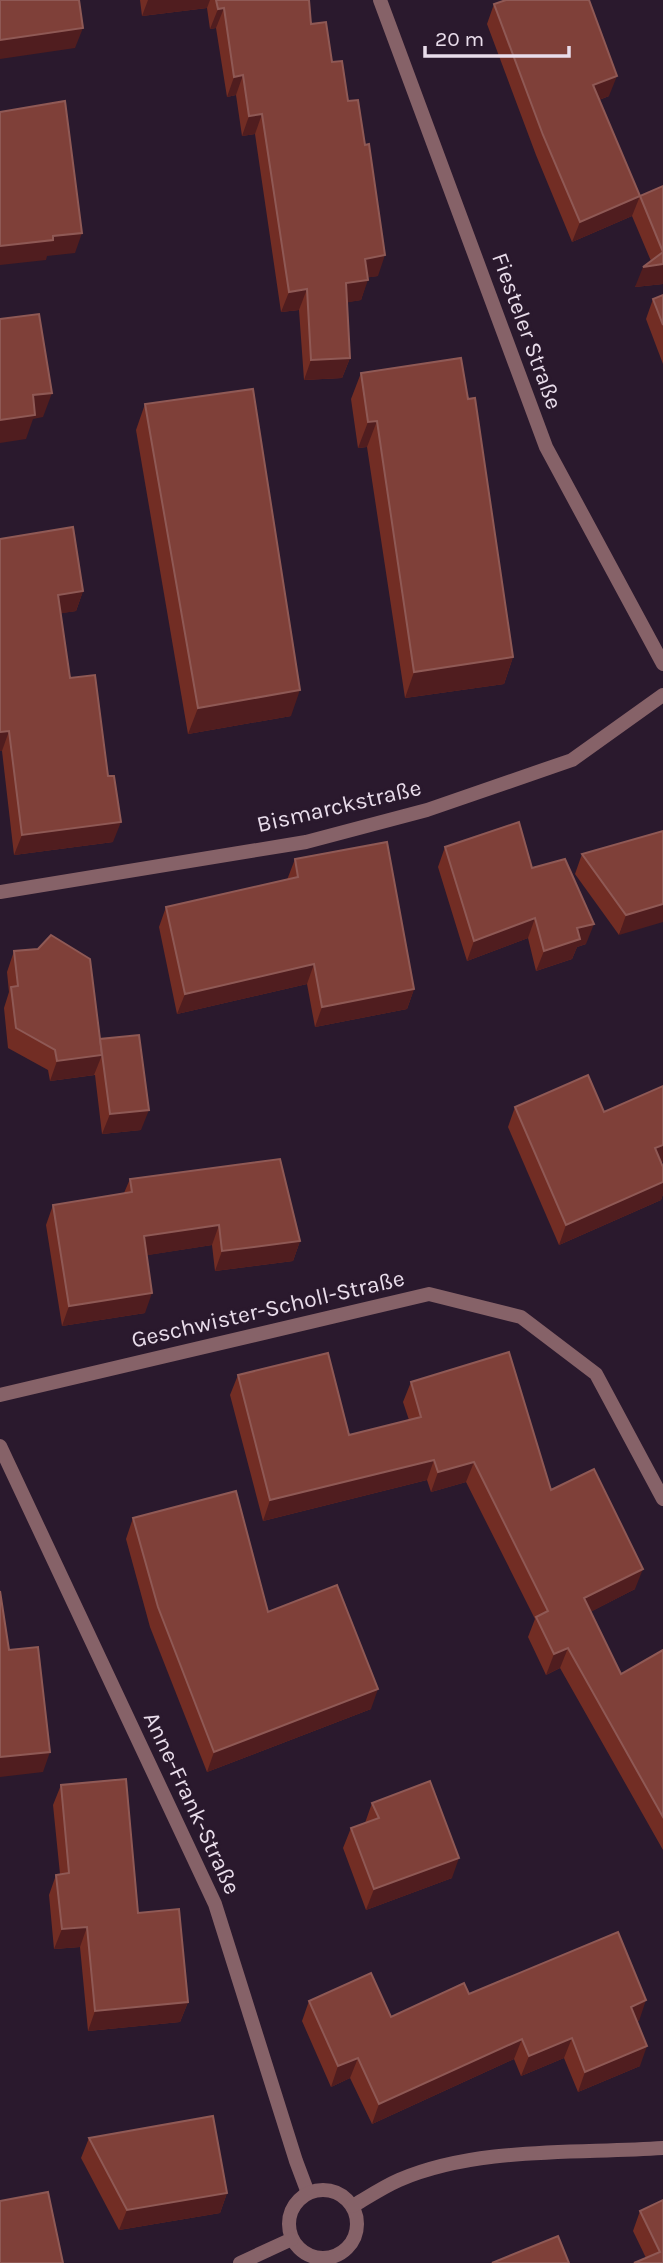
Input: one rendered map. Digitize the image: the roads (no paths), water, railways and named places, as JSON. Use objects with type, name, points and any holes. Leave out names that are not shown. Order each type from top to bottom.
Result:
[{"type":"street","name":"Fiesteler Straße","points":[[380,0],[546,447],[663,664]]},
{"type":"street","name":"Bismarckstraße","points":[[0,892],[306,842],[427,810],[572,760],[663,695]]},
{"type":"street","name":"Geschwister-Scholl-Straße","points":[[0,1395],[429,1294],[521,1317],[596,1374],[663,1499]]},
{"type":"street","name":"Anne-Frank-Straße","points":[[0,1446],[215,1904],[308,2193]]},
{"type":"street","points":[[353,2206],[399,2180],[449,2165],[512,2155],[663,2148]]},
{"type":"street","points":[[328,2190],[346,2198],[357,2216],[355,2237],[349,2246],[332,2260],[304,2253],[292,2239],[289,2218],[293,2207],[308,2193],[328,2190]]},
{"type":"street","points":[[240,2263],[292,2239]]}]
